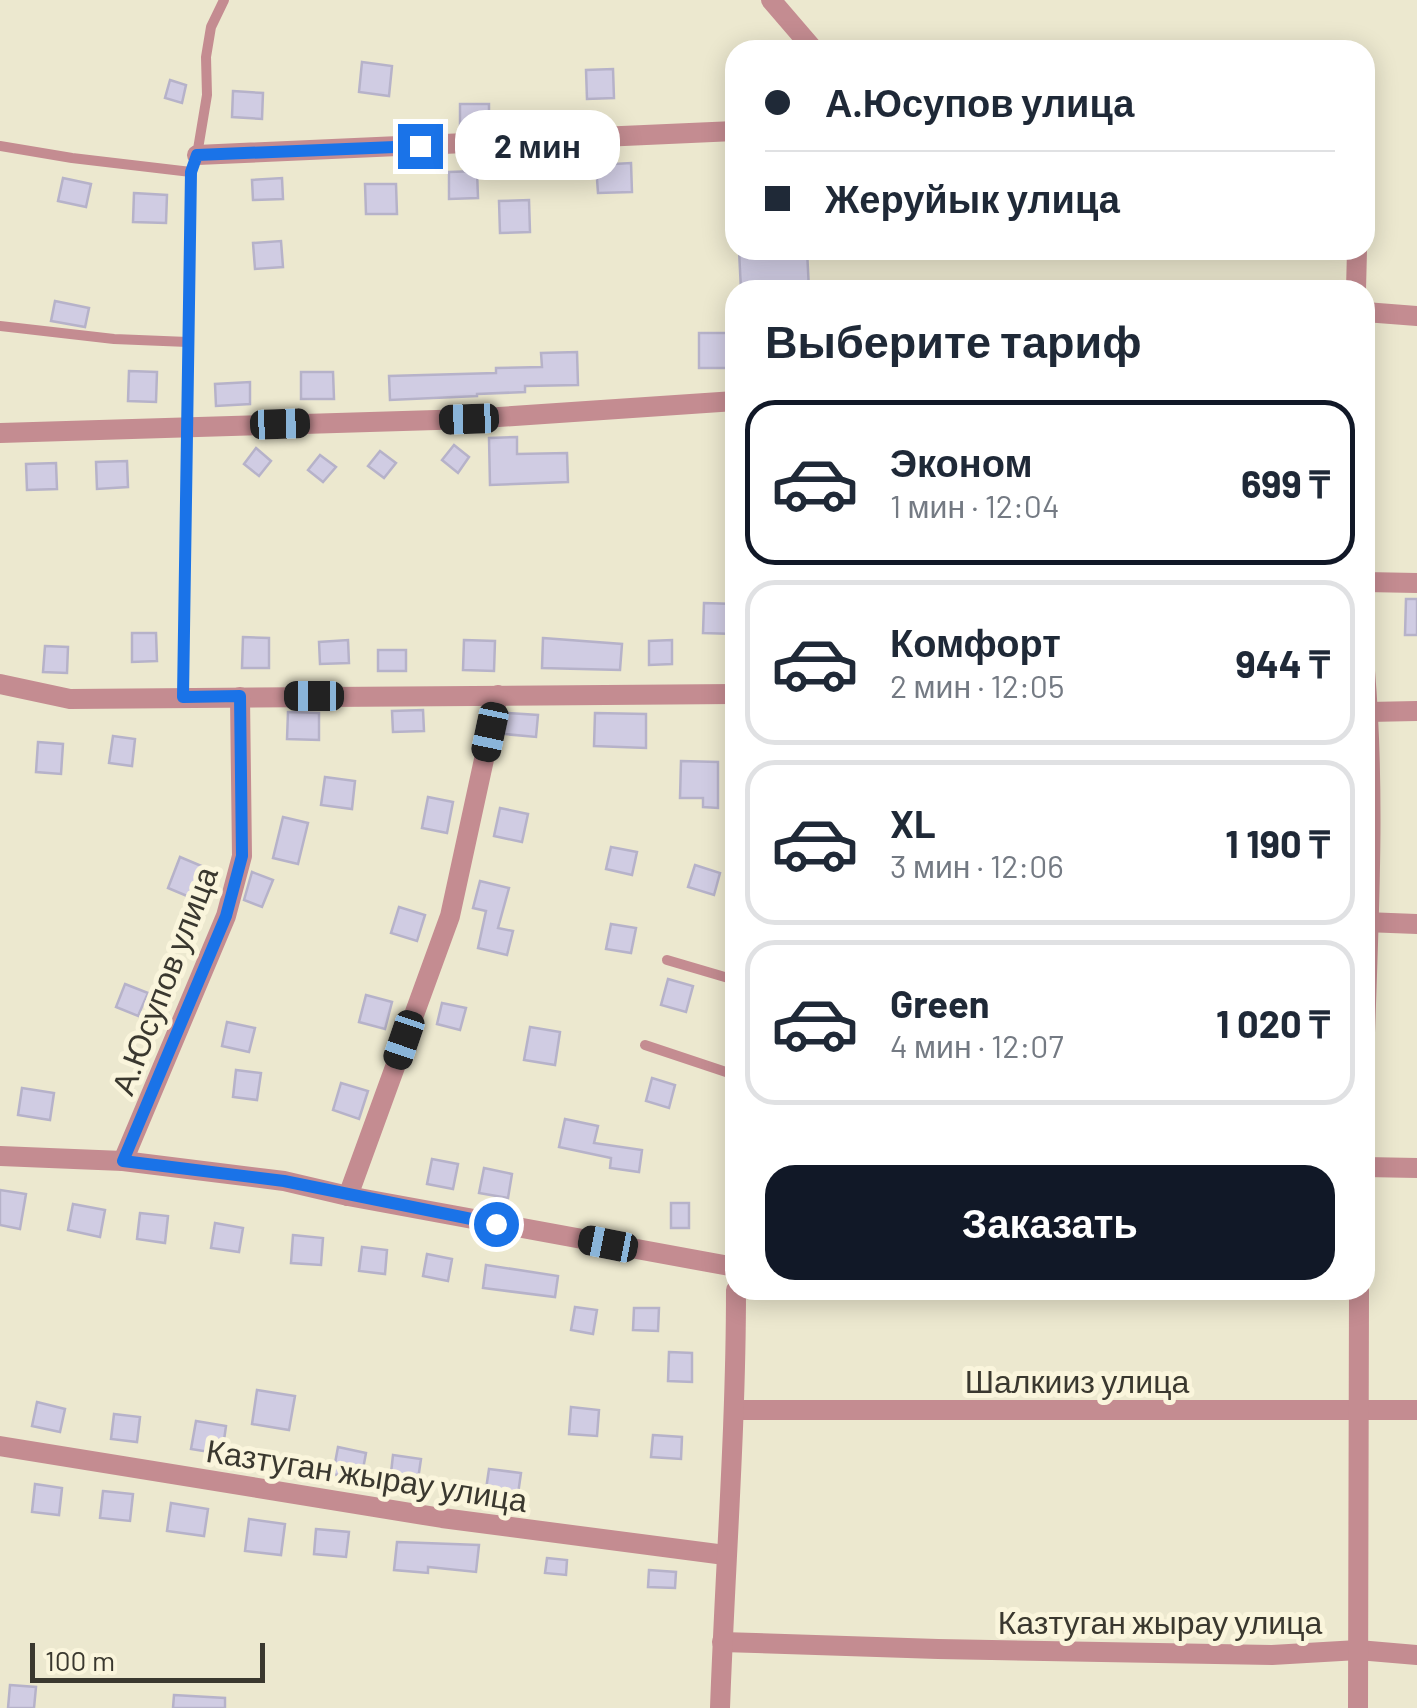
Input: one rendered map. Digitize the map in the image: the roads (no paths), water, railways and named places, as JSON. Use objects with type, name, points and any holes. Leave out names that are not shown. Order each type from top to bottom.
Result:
[{"type":"street","points":[[771,0],[805,40]]},
{"type":"street","points":[[194,163],[725,132]]},
{"type":"street","points":[[1375,313],[1417,316]]},
{"type":"street","points":[[0,433],[469,419],[725,402]]},
{"type":"street","points":[[1375,582],[1417,583]]},
{"type":"street","points":[[0,684],[70,700],[725,694]]},
{"type":"street","points":[[348,1196],[450,916],[498,695]]},
{"type":"street","name":"А.Юсупов улица","points":[[123,1161],[226,916],[242,856],[240,696]]},
{"type":"street","points":[[1375,712],[1417,712]]},
{"type":"street","points":[[1375,922],[1417,924]]},
{"type":"street","points":[[0,1156],[123,1161],[284,1181],[725,1265]]},
{"type":"street","points":[[1375,1167],[1417,1168]]},
{"type":"street","points":[[720,1708],[725,1555],[736,1410],[736,1300]]},
{"type":"street","points":[[1358,1708],[1359,1300]]},
{"type":"street","name":"Шалкииз улица","points":[[736,1410],[1417,1410]]},
{"type":"street","name":"Казтуган жырау улица","points":[[0,1446],[424,1515],[725,1555]]},
{"type":"street","name":"Казтуган жырау улица","points":[[722,1642],[1272,1655],[1358,1650],[1417,1654]]},
{"type":"lane","points":[[183,697],[194,163],[206,95],[206,57],[212,27],[224,0]]},
{"type":"lane","points":[[0,146],[72,158],[194,163]]},
{"type":"lane","points":[[0,326],[114,339],[188,342]]},
{"type":"lane","points":[[667,960],[725,977]]},
{"type":"lane","points":[[646,1045],[725,1072]]}]
